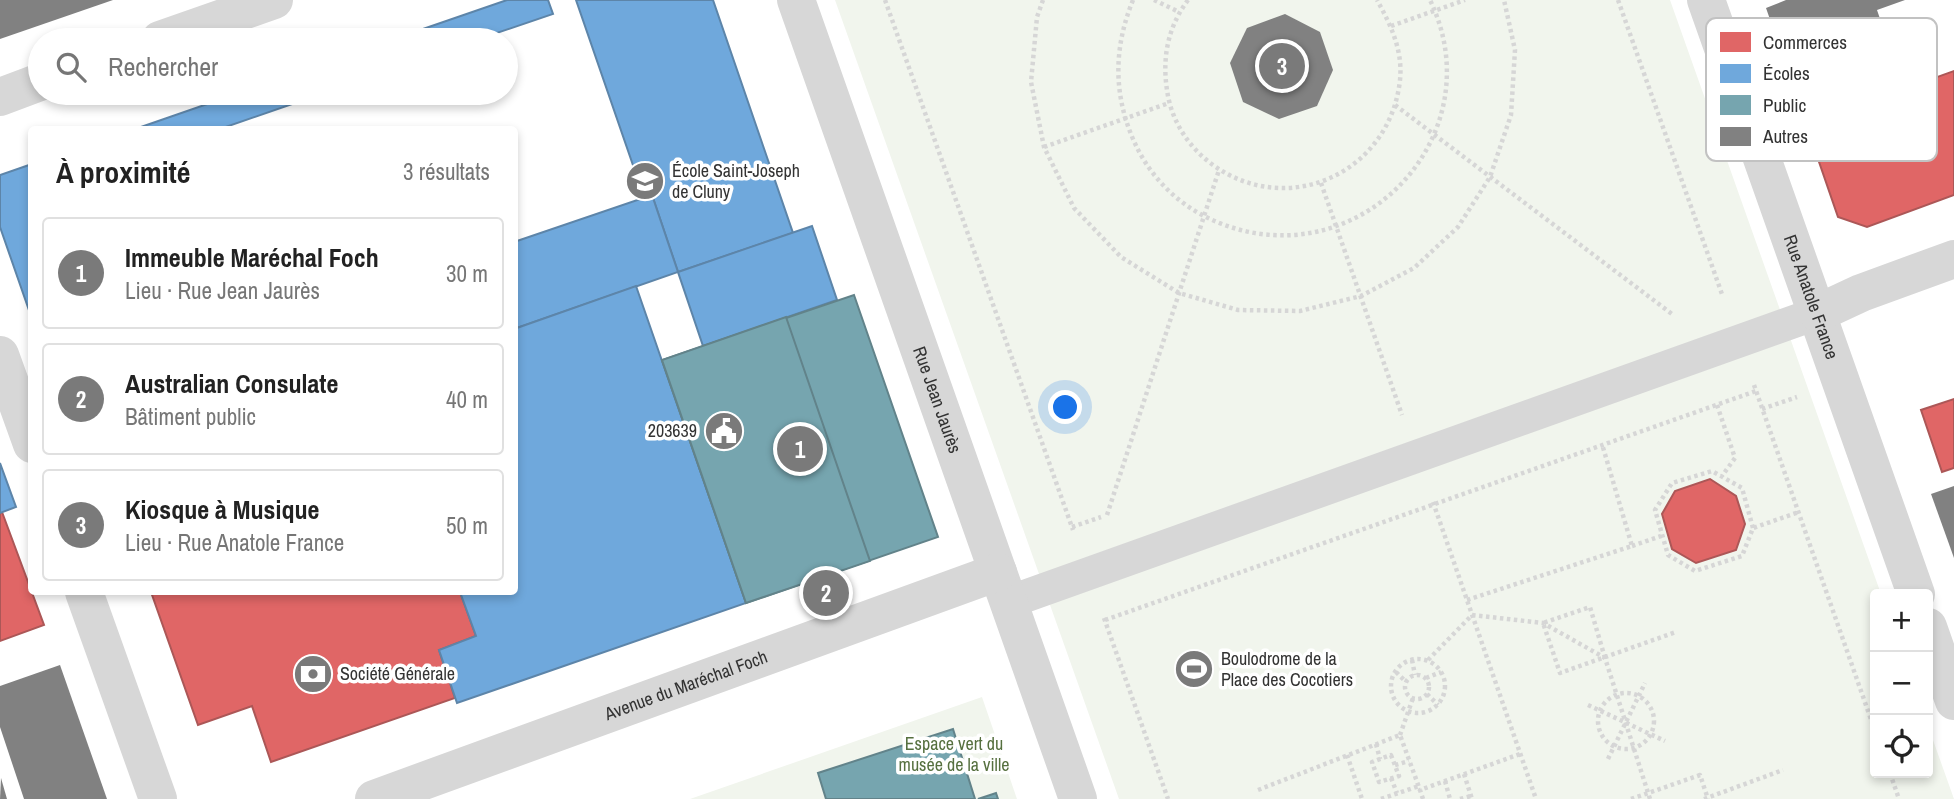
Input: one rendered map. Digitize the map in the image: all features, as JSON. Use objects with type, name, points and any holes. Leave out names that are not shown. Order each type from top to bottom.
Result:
[{"type":"street","points":[[194,28],[274,0]]},
{"type":"street","name":"Rue Jean Jaurès","points":[[796,0],[1078,799]]},
{"type":"street","name":"Rue Anatole France","points":[[1706,0],[1712,18]]},
{"type":"street","points":[[0,97],[28,86]]},
{"type":"street","name":"Rue Anatole France","points":[[1764,161],[1914,589]]},
{"type":"street","points":[[1818,313],[1861,293],[1954,259]]},
{"type":"street","points":[[0,355],[28,433]]},
{"type":"street","name":"Avenue du Maréchal Foch","points":[[374,799],[1003,587]]},
{"type":"street","points":[[85,595],[158,799]]},
{"type":"street","points":[[1933,641],[1954,701]]},
{"type":"lane","points":[[1003,587],[1088,573],[1818,313]]},
{"type":"path","points":[[885,0],[1168,799]]},
{"type":"path","points":[[1043,0],[1037,16],[1031,82],[1044,147],[1074,208],[1121,257],[1179,293],[1238,310],[1300,311],[1361,296],[1414,268],[1458,227],[1490,177],[1511,115],[1515,50],[1504,0]]},
{"type":"path","points":[[1133,0],[1124,22],[1117,55],[1118,88],[1124,119],[1141,158],[1168,192],[1203,217],[1246,233],[1292,237],[1337,228],[1377,206],[1411,173],[1435,135],[1444,102],[1446,69],[1442,36],[1430,0]]},
{"type":"path","points":[[1154,0],[1179,12]]},
{"type":"path","points":[[1188,0],[1179,12],[1167,40],[1164,72],[1169,103],[1181,132],[1202,157],[1228,175],[1258,186],[1290,188],[1321,183],[1345,170],[1367,153],[1384,131],[1395,105],[1400,79],[1398,52],[1391,26],[1377,0]]},
{"type":"path","points":[[1391,26],[1465,0]]},
{"type":"path","points":[[1044,147],[1169,103]]},
{"type":"path","points":[[1395,105],[1672,314]]},
{"type":"path","points":[[1107,515],[1219,170]]},
{"type":"path","points":[[1105,621],[1756,391]]},
{"type":"path","points":[[1762,408],[1798,397]]},
{"type":"path","points":[[1717,405],[1735,458],[1722,476]]},
{"type":"path","points":[[1602,444],[1632,546]]},
{"type":"path","points":[[1712,471],[1722,476],[1742,488],[1753,528],[1742,556],[1695,571],[1668,555],[1655,510],[1672,482],[1712,471]]},
{"type":"path","points":[[1753,528],[1799,512]]},
{"type":"path","points":[[1467,600],[1661,536]]},
{"type":"path","points":[[1543,623],[1590,607],[1649,796]]},
{"type":"path","points":[[1427,660],[1472,615],[1543,623],[1605,657]]},
{"type":"path","points":[[1543,623],[1560,673],[1676,632]]},
{"type":"path","points":[[1412,660],[1415,675]]},
{"type":"path","points":[[1412,660],[1427,660],[1441,672],[1445,680],[1446,689],[1438,705],[1431,710],[1413,713],[1398,704],[1392,691],[1392,680],[1396,671],[1402,664],[1412,660]]},
{"type":"path","points":[[1396,671],[1406,682]]},
{"type":"path","points":[[1415,675],[1426,678],[1441,672]]},
{"type":"path","points":[[1415,675],[1406,682],[1405,689],[1413,698],[1421,698],[1427,694],[1429,686],[1426,678]]},
{"type":"path","points":[[1608,760],[1645,683]]},
{"type":"path","points":[[1392,691],[1405,689]]},
{"type":"path","points":[[1622,692],[1637,695],[1653,712],[1651,734],[1642,745],[1634,749],[1613,747],[1603,738],[1599,729],[1599,710],[1604,702],[1622,692]]},
{"type":"path","points":[[1427,694],[1438,705]]},
{"type":"path","points":[[1413,698],[1400,735],[1423,799]]},
{"type":"path","points":[[1588,705],[1665,741]]},
{"type":"path","points":[[1258,790],[1400,735]]},
{"type":"path","points":[[1376,744],[1380,759]]},
{"type":"path","points":[[1381,799],[1445,781],[1520,754]]},
{"type":"path","points":[[1348,755],[1362,799]]},
{"type":"path","points":[[1391,755],[1395,765],[1399,776],[1379,782],[1372,762],[1391,755]]},
{"type":"path","points":[[1395,765],[1409,761]]},
{"type":"path","points":[[1631,799],[1649,796],[1700,775],[1706,799],[1783,770]]},
{"type":"path","points":[[1460,799],[1472,797],[1464,774]]},
{"type":"path","points":[[1391,778],[1397,793]]},
{"type":"path","points":[[1892,778],[1899,799]]},
{"type":"path","points":[[1445,781],[1450,799]]},
{"type":"green space","points":[[835,0],[1670,0],[1706,101],[1706,161],[1727,161],[1879,589],[1870,589],[1870,778],[1933,778],[1933,740],[1954,799],[1119,799]]},
{"type":"green space","name":"Espace vert du musée de la ville","points":[[982,697],[1017,799],[690,799]]},
{"type":"building: Commerces","points":[[1954,71],[1954,195],[1867,227],[1838,217],[1819,161],[1937,161],[1937,77]]},
{"type":"building: Commerces","points":[[1954,399],[1954,468],[1942,472],[1921,410]]},
{"type":"building: Commerces","points":[[1710,479],[1736,496],[1745,524],[1736,550],[1696,563],[1672,549],[1662,514],[1675,491]]},
{"type":"building: Commerces","points":[[2,512],[28,582],[28,595],[33,595],[44,625],[0,641]]},
{"type":"building: Commerces","name":"Société Générale","points":[[152,595],[461,595],[476,636],[439,650],[455,698],[271,762],[252,706],[198,725]]},
{"type":"building: Écoles","points":[[507,0],[548,0],[553,14],[512,28],[426,28]]},
{"type":"building: Écoles","points":[[576,0],[713,0],[793,233],[678,272],[652,195],[644,197]]},
{"type":"building: Écoles","points":[[204,105],[289,105],[229,126],[144,126]]},
{"type":"building: Écoles","points":[[28,165],[28,308],[0,227],[0,175]]},
{"type":"building: Écoles","points":[[652,195],[678,272],[518,328],[518,241]]},
{"type":"building: Écoles","points":[[812,226],[837,300],[703,346],[678,272]]},
{"type":"building: Écoles","points":[[636,286],[746,603],[457,703],[439,650],[476,636],[461,595],[518,595],[518,328]]},
{"type":"building: Écoles","points":[[0,463],[16,507],[0,513]]},
{"type":"building: Public","points":[[854,295],[938,537],[746,603],[662,360]]},
{"type":"building: Public","points":[[786,317],[870,561],[746,603],[662,360]]},
{"type":"building: Public","points":[[953,729],[975,799],[826,799],[818,773]]},
{"type":"building: Public","points":[[996,793],[998,799],[978,799]]},
{"type":"building: Autres","points":[[0,0],[113,0],[28,28],[0,39]]},
{"type":"building: Autres","points":[[1786,0],[1905,0],[1877,10],[1880,18],[1769,18],[1766,8]]},
{"type":"building: Autres","points":[[1285,14],[1320,32],[1333,70],[1317,106],[1279,119],[1243,102],[1230,63],[1247,28]]},
{"type":"building: Autres","points":[[1954,486],[1954,558],[1931,494]]},
{"type":"building: Autres","points":[[60,665],[107,799],[24,799],[0,727],[0,686]]},
{"type":"building: Autres","points":[[1,778],[7,799],[0,799]]},
{"type":"place","name":"Kiosque à Musique","points":[[1282,66]]},
{"type":"place","name":"École Saint-Joseph de Cluny","points":[[645,181]]},
{"type":"place","name":"203639","points":[[724,431]]},
{"type":"place","name":"Immeuble Maréchal Foch","points":[[800,449]]},
{"type":"place","name":"Australian Consulate","points":[[826,593]]},
{"type":"place","name":"Boulodrome de la Place des Cocotiers","points":[[1194,669]]},
{"type":"place","name":"Société Générale","points":[[313,674]]}]
